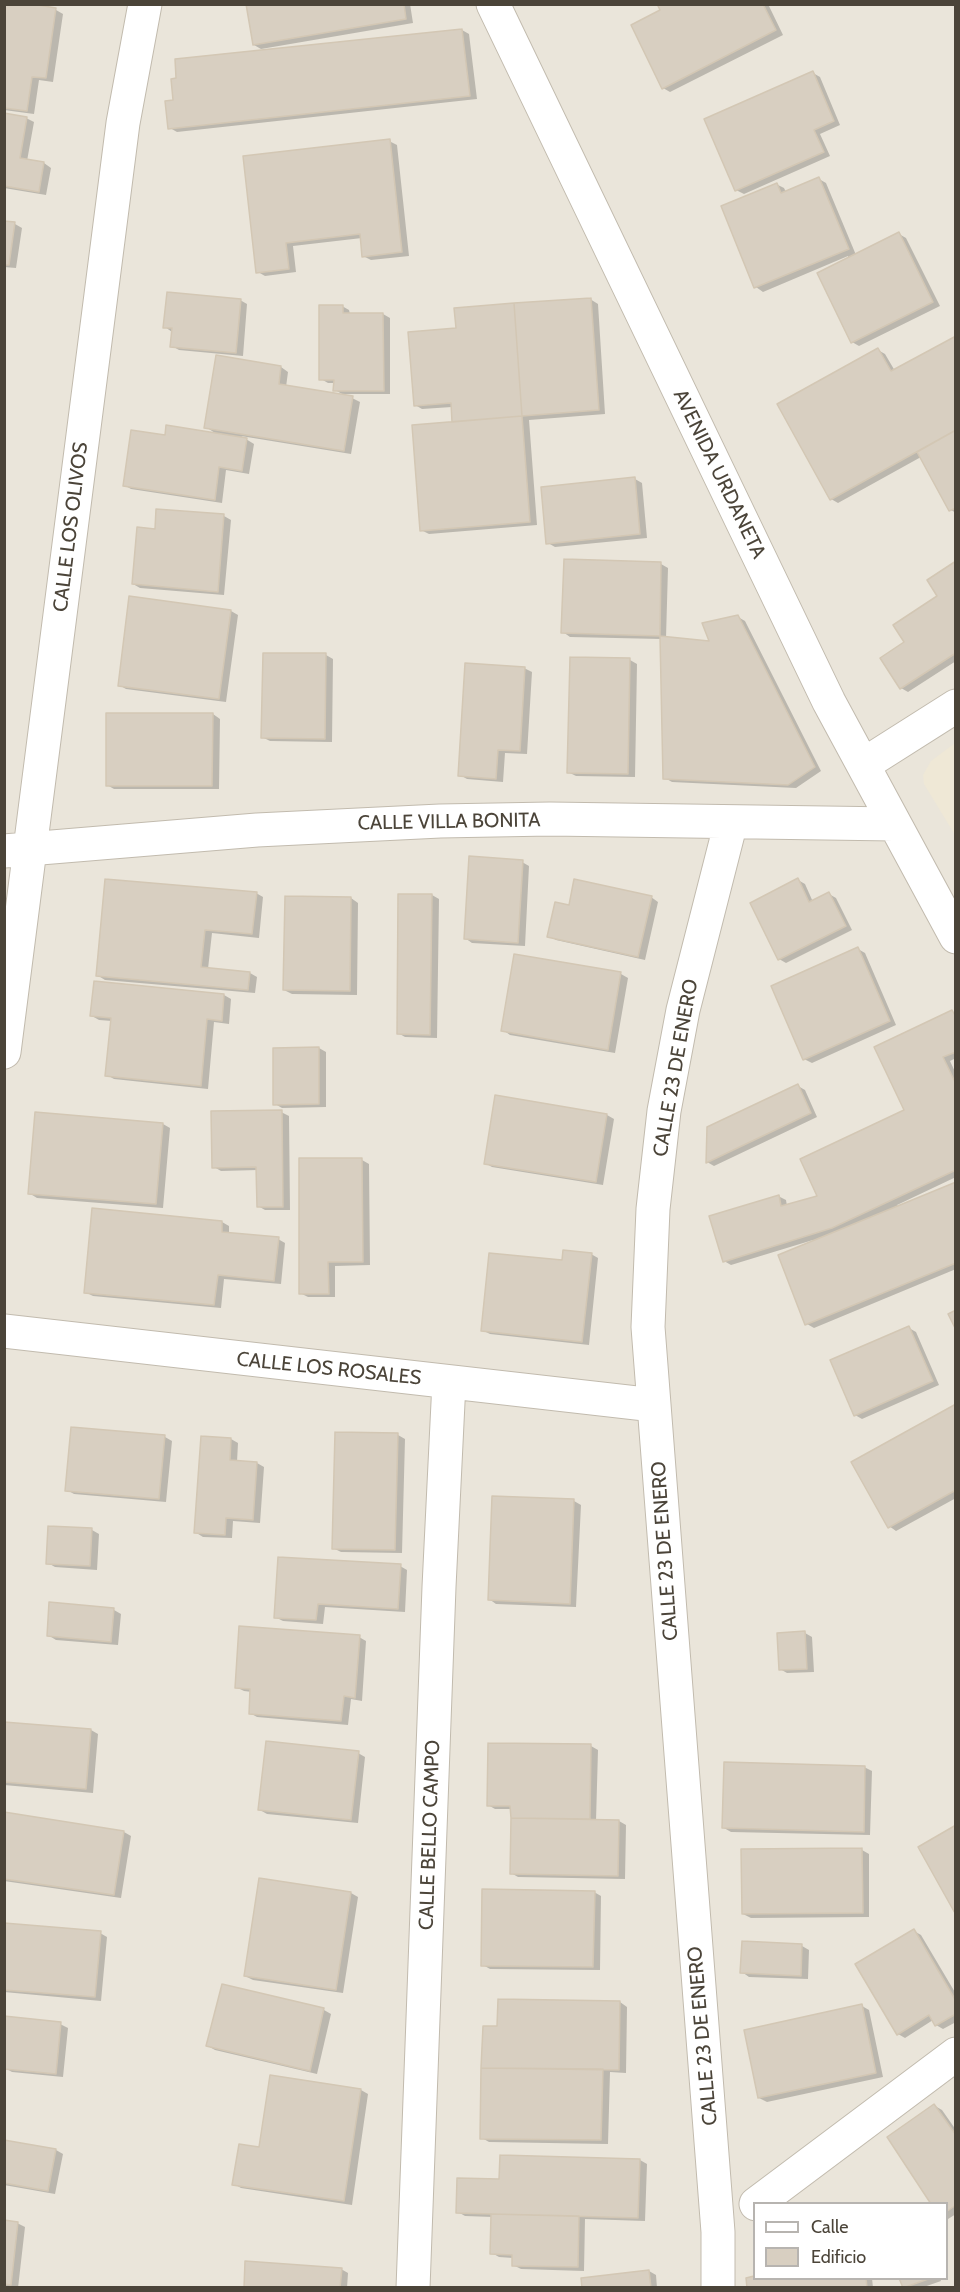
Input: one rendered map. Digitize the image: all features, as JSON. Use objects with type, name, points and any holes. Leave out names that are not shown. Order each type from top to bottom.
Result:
[{"type":"street","name":"CALLE LOS OLIVOS","points":[[4,1052],[17,851],[123,123],[145,4]]},
{"type":"street","name":"AVENIDA URDANETA","points":[[493,4],[829,702],[956,937]]},
{"type":"street","points":[[863,765],[956,706]]},
{"type":"street","name":"CALLE VILLA BONITA","points":[[17,851],[257,830],[356,824],[550,819],[894,824]]},
{"type":"street","name":"CALLE 23 DE ENERO","points":[[718,2288],[718,2232],[648,1327],[653,1209],[664,1111],[683,1010],[732,822]]},
{"type":"street","name":"CALLE LOS ROSALES","points":[[4,1331],[654,1406]]},
{"type":"street","name":"CALLE BELLO CAMPO","points":[[413,2288],[439,1587],[449,1382]]},
{"type":"street","points":[[758,2202],[956,2054]]},
{"type":"street","points":[[718,2232],[753,2206]]},
{"type":"shaded area","points":[[5,5],[955,5],[955,2287],[5,2288]]},
{"type":"shaded area","points":[[955,743],[955,835],[924,784],[923,775],[931,761]]},
{"type":"building","points":[[4,4],[32,4],[56,8],[46,78],[32,77],[27,111],[4,108]]},
{"type":"building","points":[[246,4],[404,4],[406,19],[253,45]]},
{"type":"building","points":[[657,4],[763,4],[776,30],[662,89],[631,25],[660,10]]},
{"type":"building","points":[[462,29],[470,96],[168,129],[165,101],[173,100],[171,79],[176,78],[175,59]]},
{"type":"building","points":[[813,71],[834,121],[814,130],[824,152],[735,191],[704,119]]},
{"type":"building","points":[[4,113],[27,117],[20,158],[44,162],[39,192],[4,186]]},
{"type":"building","points":[[390,139],[402,252],[362,257],[360,234],[286,243],[289,269],[256,273],[243,156]]},
{"type":"building","points":[[819,177],[849,249],[754,288],[721,206],[777,183],[781,193]]},
{"type":"building","points":[[4,221],[15,222],[9,265],[4,265]]},
{"type":"building","points":[[899,232],[933,302],[851,343],[817,273]]},
{"type":"building","points":[[167,292],[241,299],[236,353],[170,347],[172,328],[163,328]]},
{"type":"building","points":[[591,298],[599,410],[522,416],[514,303]]},
{"type":"building","points":[[514,303],[522,416],[452,422],[451,403],[414,406],[408,332],[456,328],[454,308]]},
{"type":"building","points":[[319,305],[343,305],[343,313],[383,313],[384,391],[333,391],[334,380],[319,380]]},
{"type":"building","points":[[956,336],[956,430],[830,500],[777,404],[878,348],[891,371]]},
{"type":"building","points":[[216,355],[281,366],[279,384],[353,396],[344,451],[204,428]]},
{"type":"building","points":[[522,416],[530,522],[420,531],[412,425]]},
{"type":"building","points":[[166,425],[247,438],[242,471],[219,467],[215,500],[123,486],[131,430],[165,435]]},
{"type":"building","points":[[956,430],[956,508],[949,511],[917,452]]},
{"type":"building","points":[[635,477],[640,534],[546,544],[541,487]]},
{"type":"building","points":[[156,509],[224,514],[218,592],[132,584],[137,527],[155,529]]},
{"type":"building","points":[[564,559],[661,562],[660,636],[561,633]]},
{"type":"building","points":[[956,561],[956,653],[900,689],[880,658],[904,642],[893,625],[937,596],[927,580]]},
{"type":"building","points":[[129,596],[231,610],[219,699],[118,686]]},
{"type":"building","points":[[738,615],[815,767],[788,785],[663,779],[660,636],[709,641],[702,623]]},
{"type":"building","points":[[263,653],[326,653],[325,739],[261,738]]},
{"type":"building","points":[[570,657],[630,658],[628,774],[567,773]]},
{"type":"building","points":[[465,663],[525,667],[520,751],[498,750],[496,779],[458,776]]},
{"type":"building","points":[[106,713],[213,713],[212,786],[106,786]]},
{"type":"building","points":[[469,856],[523,860],[518,943],[464,939]]},
{"type":"building","points":[[798,878],[809,902],[829,892],[846,926],[778,960],[750,903]]},
{"type":"building","points":[[105,879],[257,892],[252,934],[205,930],[201,967],[250,972],[248,990],[96,976]]},
{"type":"building","points":[[574,879],[652,896],[638,957],[547,937],[555,902],[569,905]]},
{"type":"building","points":[[398,894],[432,894],[430,1035],[397,1034]]},
{"type":"building","points":[[285,896],[351,897],[350,991],[283,990]]},
{"type":"building","points":[[858,947],[890,1021],[803,1060],[771,986]]},
{"type":"building","points":[[514,954],[621,972],[608,1050],[501,1031]]},
{"type":"building","points":[[94,981],[224,994],[222,1021],[207,1019],[201,1086],[105,1076],[111,1018],[90,1016]]},
{"type":"building","points":[[952,1010],[956,1017],[956,1052],[943,1057],[956,1084],[956,1170],[832,1228],[723,1262],[709,1216],[779,1195],[781,1206],[817,1196],[800,1159],[904,1110],[874,1047]]},
{"type":"building","points":[[319,1047],[319,1104],[273,1105],[273,1048]]},
{"type":"building","points":[[798,1084],[811,1113],[706,1163],[707,1127]]},
{"type":"building","points":[[495,1095],[607,1114],[596,1182],[484,1164]]},
{"type":"building","points":[[282,1110],[283,1207],[257,1207],[256,1167],[212,1168],[211,1111]]},
{"type":"building","points":[[35,1112],[163,1123],[156,1204],[28,1194]]},
{"type":"building","points":[[299,1158],[362,1158],[363,1262],[328,1262],[329,1294],[299,1294]]},
{"type":"building","points":[[956,1182],[956,1263],[805,1325],[778,1255]]},
{"type":"building","points":[[92,1208],[222,1221],[222,1232],[279,1237],[274,1281],[218,1275],[214,1305],[84,1293]]},
{"type":"building","points":[[563,1250],[592,1253],[582,1342],[481,1331],[489,1253],[562,1260]]},
{"type":"building","points":[[956,1310],[956,1330],[948,1314]]},
{"type":"building","points":[[909,1326],[933,1381],[854,1416],[830,1360]]},
{"type":"building","points":[[956,1404],[956,1490],[888,1528],[851,1462]]},
{"type":"building","points":[[71,1427],[165,1435],[159,1499],[65,1491]]},
{"type":"building","points":[[335,1432],[398,1433],[395,1550],[332,1549]]},
{"type":"building","points":[[201,1436],[231,1438],[230,1460],[257,1462],[253,1520],[226,1518],[225,1535],[194,1533]]},
{"type":"building","points":[[492,1496],[574,1499],[570,1604],[488,1600]]},
{"type":"building","points":[[48,1526],[92,1528],[90,1566],[46,1564]]},
{"type":"building","points":[[278,1557],[401,1564],[398,1609],[318,1604],[316,1620],[274,1618]]},
{"type":"building","points":[[49,1602],[114,1608],[111,1642],[47,1636]]},
{"type":"building","points":[[239,1626],[360,1635],[355,1698],[344,1696],[341,1721],[249,1714],[250,1689],[235,1688]]},
{"type":"building","points":[[805,1631],[807,1669],[779,1670],[777,1633]]},
{"type":"building","points":[[4,1722],[91,1729],[86,1789],[4,1782]]},
{"type":"building","points":[[266,1741],[359,1751],[351,1820],[258,1810]]},
{"type":"building","points":[[488,1743],[591,1744],[590,1819],[511,1818],[510,1806],[487,1806]]},
{"type":"building","points":[[724,1762],[865,1766],[864,1832],[722,1828]]},
{"type":"building","points":[[4,1812],[124,1831],[114,1895],[4,1879]]},
{"type":"building","points":[[511,1818],[619,1820],[618,1876],[510,1874]]},
{"type":"building","points":[[956,1825],[956,1915],[918,1847]]},
{"type":"building","points":[[862,1848],[863,1913],[742,1914],[741,1849]]},
{"type":"building","points":[[259,1878],[351,1892],[336,1990],[244,1976]]},
{"type":"building","points":[[482,1889],[595,1891],[593,1967],[481,1966]]},
{"type":"building","points":[[4,1923],[101,1931],[95,1997],[4,1990]]},
{"type":"building","points":[[914,1929],[956,2001],[956,2014],[935,2026],[929,2015],[897,2035],[855,1964]]},
{"type":"building","points":[[742,1941],[802,1944],[801,1976],[740,1973]]},
{"type":"building","points":[[222,1984],[324,2008],[310,2071],[206,2046]]},
{"type":"building","points":[[498,1999],[620,2001],[619,2070],[481,2068],[483,2026],[497,2026]]},
{"type":"building","points":[[862,2004],[876,2073],[758,2098],[744,2030]]},
{"type":"building","points":[[4,2016],[61,2022],[56,2074],[4,2069]]},
{"type":"building","points":[[481,2068],[603,2069],[601,2140],[480,2139]]},
{"type":"building","points":[[270,2075],[361,2089],[344,2201],[232,2185],[239,2144],[259,2147]]},
{"type":"building","points":[[934,2104],[956,2135],[956,2205],[948,2211],[948,2202],[930,2202],[887,2137]]},
{"type":"building","points":[[4,2140],[56,2149],[48,2191],[4,2183]]},
{"type":"building","points":[[500,2155],[640,2159],[638,2218],[456,2213],[457,2178],[499,2179]]},
{"type":"building","points":[[491,2214],[579,2216],[578,2267],[512,2266],[512,2255],[490,2254]]},
{"type":"building","points":[[4,2220],[18,2222],[11,2285],[4,2284]]},
{"type":"building","points":[[245,2261],[342,2268],[340,2288],[244,2288]]},
{"type":"building","points":[[649,2270],[651,2288],[582,2288],[581,2278]]},
{"type":"building","points":[[753,2276],[753,2280],[866,2280],[867,2288],[747,2288],[746,2278]]},
{"type":"building","points":[[900,2280],[925,2280],[903,2288]]}]
